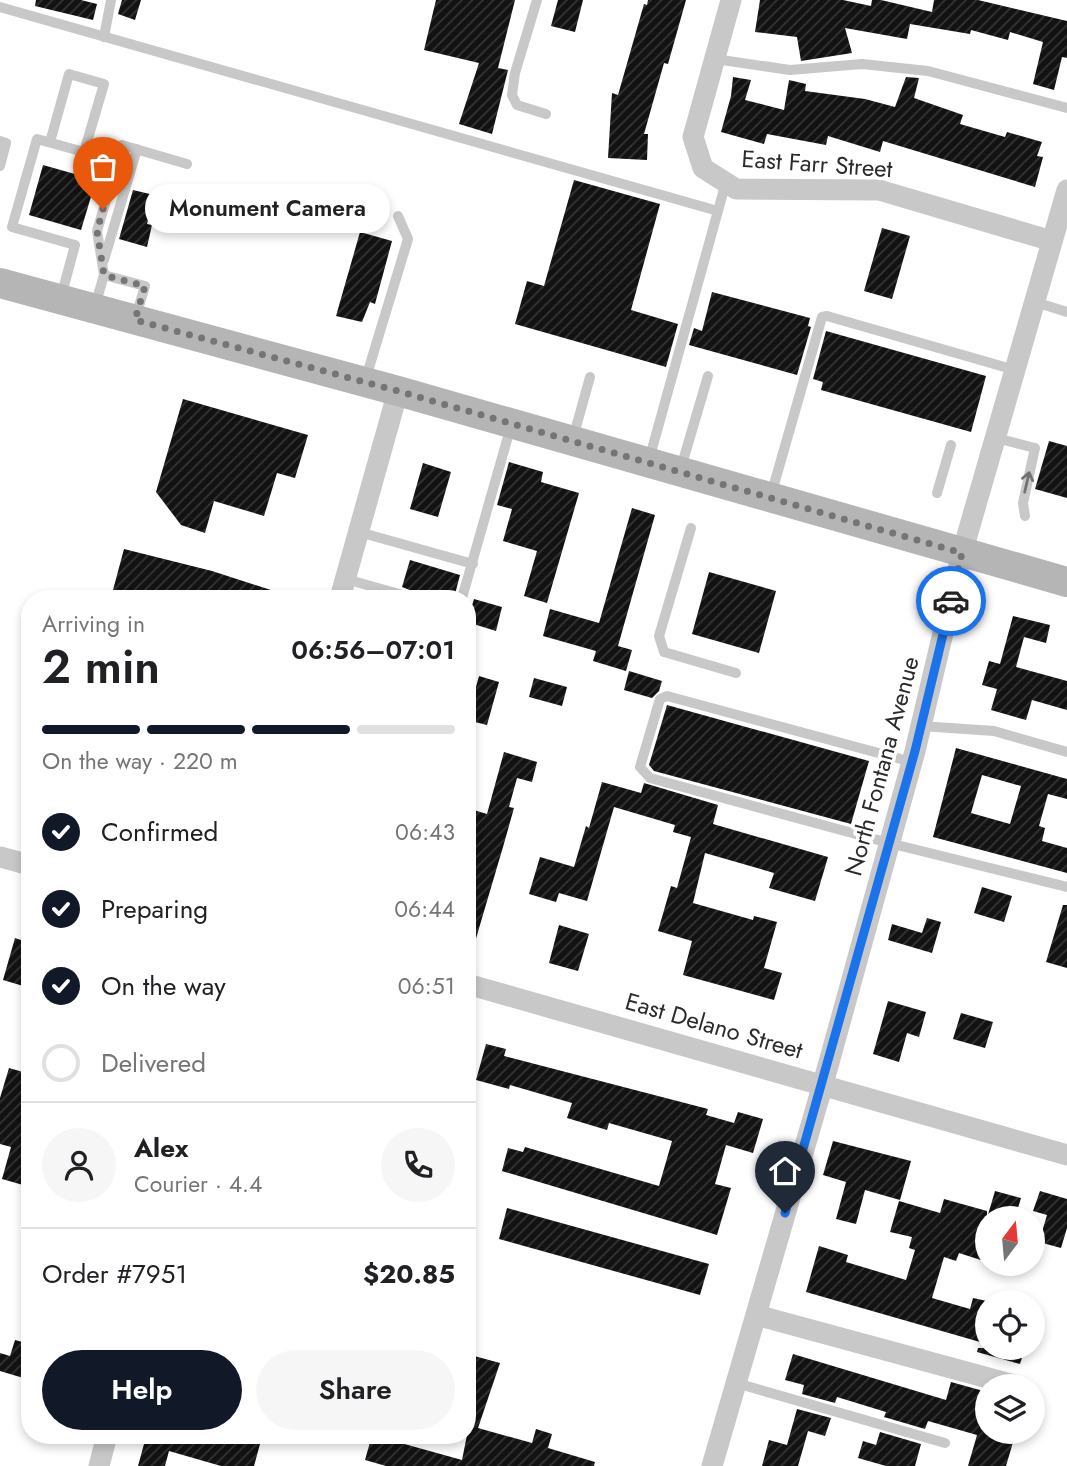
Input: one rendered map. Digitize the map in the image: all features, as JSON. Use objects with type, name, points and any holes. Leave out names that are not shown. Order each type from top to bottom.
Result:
[{"type":"main road","points":[[0,283],[398,391],[962,553],[1064,577]]},
{"type":"street","points":[[715,59],[731,0]]},
{"type":"street","name":"East Farr Street","points":[[715,59],[693,137],[703,168],[736,189],[879,190],[1052,240]]},
{"type":"street","name":"North Fontana Avenue","points":[[712,1466],[823,1084],[912,762],[962,553],[1067,190]]},
{"type":"street","points":[[343,589],[398,391]]},
{"type":"street","points":[[0,857],[21,862]]},
{"type":"street","name":"East Delano Street","points":[[476,987],[1067,1155]]},
{"type":"street","points":[[756,1315],[975,1374]]},
{"type":"street","points":[[99,1466],[105,1444]]},
{"type":"lane","points":[[104,37],[111,0]]},
{"type":"lane","points":[[537,0],[515,73],[512,95],[517,105],[546,114]]},
{"type":"lane","points":[[0,7],[718,211]]},
{"type":"lane","points":[[715,59],[790,70],[862,64],[928,71],[1067,107]]},
{"type":"lane","points":[[50,142],[69,74],[104,84],[84,152],[37,139],[12,227],[75,245],[61,299]]},
{"type":"lane","points":[[0,141],[6,143],[0,166]]},
{"type":"lane","points":[[94,308],[103,270],[97,231],[122,145],[187,164]]},
{"type":"lane","points":[[648,463],[726,182]]},
{"type":"lane","points":[[365,382],[408,239],[398,216]]},
{"type":"lane","points":[[103,270],[145,286],[135,320]]},
{"type":"lane","points":[[1035,302],[1067,312]]},
{"type":"lane","points":[[770,498],[822,317],[827,316],[1015,370]]},
{"type":"lane","points":[[680,472],[708,376]]},
{"type":"lane","points":[[572,441],[590,377]]},
{"type":"lane","points":[[465,590],[512,424]]},
{"type":"lane","points":[[996,438],[1035,448],[1023,503],[1025,516]]},
{"type":"lane","points":[[937,492],[951,444]]},
{"type":"lane","points":[[691,528],[659,636],[664,652],[736,673]]},
{"type":"lane","points":[[359,532],[473,564]]},
{"type":"lane","points":[[912,762],[667,695],[660,699],[640,768],[650,778],[889,843],[1067,887]]},
{"type":"lane","points":[[921,726],[993,731],[1067,752]]},
{"type":"lane","points":[[736,1383],[944,1443]]},
{"type":"building","points":[[36,0],[81,0],[97,4],[93,20],[35,6]]},
{"type":"building","points":[[122,0],[141,0],[135,20],[118,14]]},
{"type":"building","points":[[436,0],[515,0],[498,68],[508,70],[492,134],[459,124],[479,63],[424,50]]},
{"type":"building","points":[[558,0],[583,0],[575,32],[551,26]]},
{"type":"building","points":[[648,0],[686,0],[668,64],[664,63],[644,134],[648,134],[647,160],[608,158],[612,93],[618,95],[644,4],[647,5]]},
{"type":"building","points":[[760,0],[843,0],[871,6],[872,0],[881,0],[932,12],[934,0],[978,0],[1067,21],[1067,58],[1062,57],[1054,90],[1033,84],[1043,42],[1010,32],[1008,40],[971,30],[970,34],[910,24],[907,39],[845,28],[852,53],[801,61],[797,37],[755,32]]},
{"type":"building","points":[[733,77],[751,80],[745,100],[784,110],[789,80],[806,84],[805,91],[865,99],[895,107],[906,77],[919,78],[914,98],[963,115],[960,124],[1005,137],[1007,132],[1042,142],[1037,156],[1043,157],[1035,187],[883,141],[880,152],[828,136],[826,145],[767,134],[764,144],[721,132]]},
{"type":"building","points":[[43,165],[96,180],[81,230],[29,215]]},
{"type":"building","points":[[574,180],[660,204],[631,310],[678,324],[666,367],[515,324],[527,281],[544,286]]},
{"type":"building","points":[[133,190],[154,195],[147,224],[152,225],[147,247],[119,239]]},
{"type":"building","points":[[882,228],[910,236],[892,299],[864,291]]},
{"type":"building","points":[[360,232],[392,241],[375,304],[370,302],[362,322],[336,316]]},
{"type":"building","points":[[712,292],[810,318],[808,326],[811,327],[797,375],[689,345],[694,328],[702,331]]},
{"type":"building","points":[[826,331],[986,376],[971,432],[821,390],[823,382],[813,379]]},
{"type":"building","points":[[183,399],[308,435],[295,478],[277,473],[264,516],[214,501],[205,533],[181,525],[156,492]]},
{"type":"building","points":[[1049,441],[1067,446],[1067,498],[1035,489]]},
{"type":"building","points":[[509,462],[543,472],[541,482],[579,493],[547,603],[524,596],[537,551],[503,541],[512,509],[497,505]]},
{"type":"building","points":[[423,463],[451,472],[438,517],[410,509]]},
{"type":"building","points":[[632,508],[655,515],[618,646],[632,650],[626,671],[593,661],[596,651],[543,636],[550,609],[599,623]]},
{"type":"building","points":[[124,549],[212,571],[271,590],[113,590]]},
{"type":"building","points":[[410,560],[460,575],[456,590],[410,590],[402,587]]},
{"type":"building","points":[[709,572],[776,591],[759,653],[692,634]]},
{"type":"building","points":[[476,600],[502,607],[496,631],[476,625]]},
{"type":"building","points":[[1013,616],[1050,625],[1046,643],[1024,637],[1016,667],[1067,681],[1067,710],[1032,700],[1026,720],[991,710],[997,689],[982,685],[989,661],[1000,664]]},
{"type":"building","points":[[629,671],[662,681],[659,691],[652,698],[624,690]]},
{"type":"building","points":[[479,676],[499,682],[487,725],[476,722],[476,687]]},
{"type":"building","points":[[534,678],[567,687],[562,706],[529,697]]},
{"type":"building","points":[[667,705],[869,761],[851,824],[654,771],[649,765]]},
{"type":"building","points":[[956,748],[1067,779],[1067,799],[1048,794],[1039,826],[1045,828],[1042,841],[1067,848],[1067,873],[933,837]],"holes":[[[982,775],[1021,786],[1010,824],[971,813]]]},
{"type":"building","points":[[504,752],[537,762],[532,782],[517,778],[509,807],[514,808],[476,938],[476,811],[487,814]]},
{"type":"building","points":[[602,782],[641,793],[644,783],[718,805],[713,824],[828,857],[815,901],[769,888],[774,873],[705,853],[693,903],[753,920],[754,916],[777,922],[764,968],[782,973],[774,1000],[683,975],[692,941],[658,931],[671,886],[677,888],[691,837],[673,832],[675,825],[614,807],[587,901],[559,893],[556,902],[529,894],[540,857],[574,867]]},
{"type":"building","points":[[982,887],[1012,896],[1004,922],[974,913]]},
{"type":"building","points":[[1063,905],[1067,905],[1067,968],[1046,962]]},
{"type":"building","points":[[927,918],[941,922],[932,953],[888,940],[892,924],[922,933]]},
{"type":"building","points":[[559,925],[589,934],[578,971],[549,963]]},
{"type":"building","points":[[15,938],[21,940],[21,985],[3,980]]},
{"type":"building","points":[[888,1001],[926,1012],[919,1037],[907,1033],[899,1062],[873,1054]]},
{"type":"building","points":[[961,1013],[993,1022],[985,1048],[953,1039]]},
{"type":"building","points":[[486,1044],[506,1049],[504,1056],[708,1109],[706,1115],[734,1123],[738,1112],[763,1119],[753,1153],[726,1145],[715,1184],[731,1188],[717,1235],[502,1171],[508,1148],[523,1152],[525,1147],[659,1186],[672,1141],[609,1123],[607,1130],[567,1118],[572,1103],[510,1085],[509,1089],[476,1080]]},
{"type":"building","points":[[9,1068],[21,1071],[21,1184],[2,1179],[11,1147],[0,1144],[0,1098]]},
{"type":"building","points":[[833,1141],[911,1161],[900,1200],[865,1190],[856,1224],[836,1219],[846,1182],[823,1175]]},
{"type":"building","points":[[995,1191],[1021,1198],[1019,1206],[991,1206]]},
{"type":"building","points":[[1040,1191],[1067,1199],[1067,1228],[1061,1248],[1045,1244],[1045,1206],[1035,1206]]},
{"type":"building","points":[[944,1199],[975,1208],[975,1258],[959,1253],[956,1261],[944,1257],[932,1298],[970,1309],[975,1298],[975,1341],[806,1292],[819,1246],[848,1255],[846,1262],[906,1280],[915,1250],[909,1248],[912,1237],[890,1232],[899,1201],[940,1213]]},
{"type":"building","points":[[507,1208],[709,1264],[700,1295],[499,1239]]},
{"type":"building","points":[[15,1340],[21,1342],[21,1377],[0,1371],[0,1353],[10,1356]]},
{"type":"building","points":[[793,1354],[946,1400],[951,1382],[975,1389],[975,1434],[928,1421],[925,1429],[884,1417],[886,1412],[837,1397],[835,1403],[802,1394],[804,1385],[785,1380]]},
{"type":"building","points":[[476,1356],[500,1363],[478,1428],[532,1443],[536,1429],[552,1434],[548,1448],[595,1462],[594,1466],[386,1466],[365,1460],[369,1444],[404,1444],[462,1460],[465,1444],[476,1444]]},
{"type":"building","points":[[1006,1360],[1021,1360],[1020,1364]]},
{"type":"building","points":[[797,1409],[831,1418],[825,1436],[808,1431],[798,1466],[762,1466],[769,1440],[787,1445]]},
{"type":"building","points":[[880,1432],[921,1444],[915,1466],[886,1466],[858,1458],[863,1441],[876,1445]]},
{"type":"building","points":[[975,1442],[975,1444],[1012,1444],[1006,1466],[968,1466]]},
{"type":"building","points":[[144,1444],[260,1444],[254,1466],[221,1466],[169,1451],[165,1466],[138,1466]]},
{"type":"way so far","points":[[103,209],[97,231],[104,275],[145,286],[135,320],[398,391],[962,553],[951,601]]},
{"type":"place","name":"Monument Camera","points":[[103,209]]},
{"type":"route","points":[[785,1213],[915,751],[951,601]]}]
